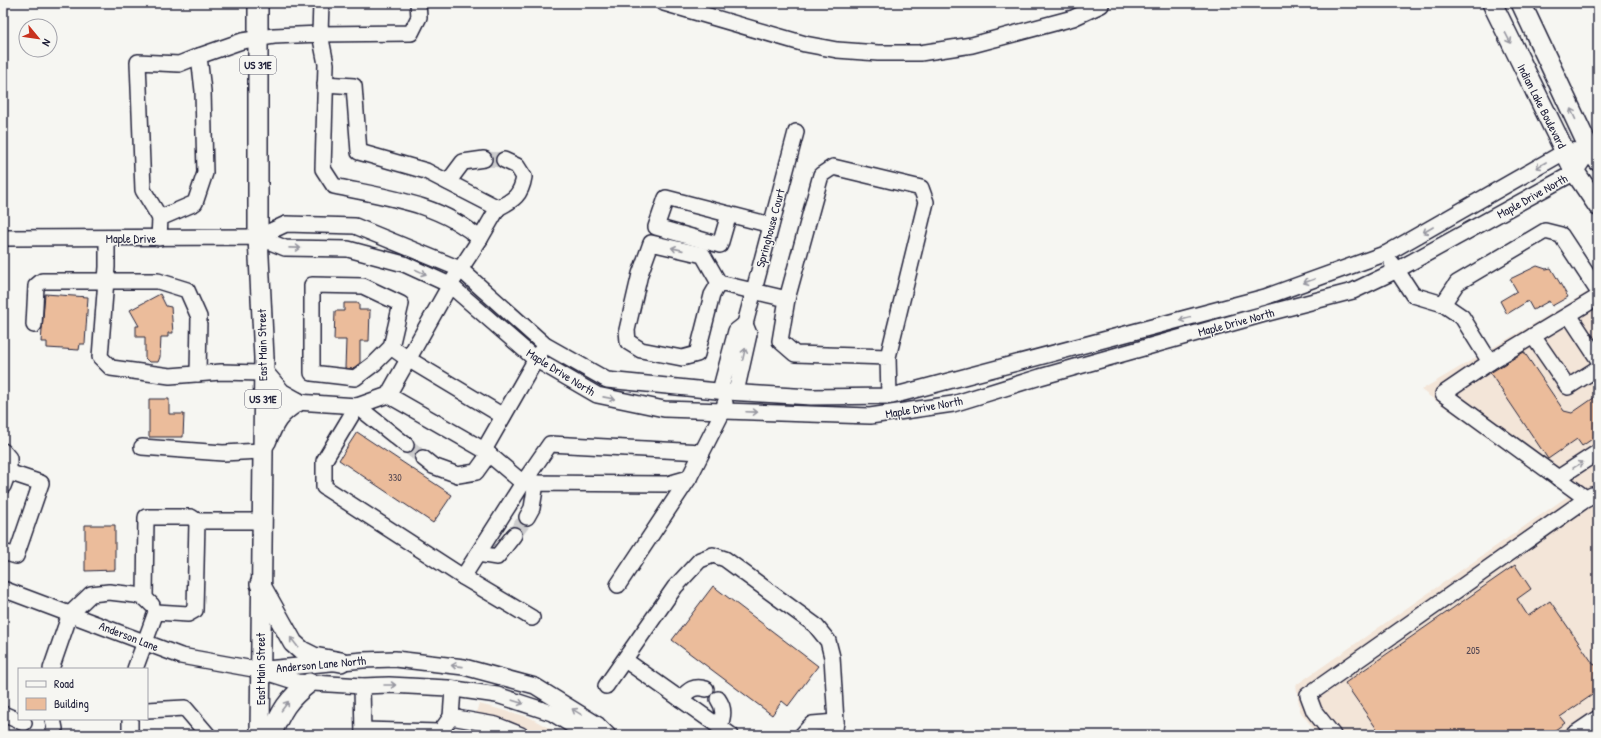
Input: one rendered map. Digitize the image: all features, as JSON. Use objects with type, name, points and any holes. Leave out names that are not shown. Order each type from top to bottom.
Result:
[{"type":"main road","name":"East Main Street","points":[[258,3],[258,237],[264,373],[259,670],[260,735]]},
{"type":"main road","name":"Indian Lake Boulevard","points":[[1492,3],[1575,172],[1598,206]]},
{"type":"main road","name":"Indian Lake Boulevard","points":[[1521,3],[1595,152]]},
{"type":"main road","points":[[262,452],[274,421],[283,412],[297,402],[281,393],[264,373]]},
{"type":"main road","points":[[260,584],[293,643],[302,651],[314,657],[341,662]]},
{"type":"main road","points":[[270,735],[281,711],[292,697],[309,683]]},
{"type":"street","points":[[321,3],[320,34],[326,64],[323,169],[334,186],[422,205],[469,229],[480,239]]},
{"type":"street","points":[[159,238],[160,218],[143,190],[138,62],[179,64],[242,41],[258,38],[320,34],[411,33],[419,17],[418,3]]},
{"type":"street","points":[[666,3],[805,44],[837,50],[885,53],[920,52],[972,45],[1073,18],[1101,5],[1101,3]]},
{"type":"street","points":[[160,218],[195,204],[205,173],[203,91],[199,56]]},
{"type":"street","points":[[325,84],[354,86],[359,152],[426,170],[498,208]]},
{"type":"street","name":"Springhouse Court","points":[[728,392],[749,334],[745,324],[796,132]]},
{"type":"street","name":"Maple Drive North","points":[[258,237],[286,224],[356,226],[460,269],[545,345],[607,380],[728,392],[811,397],[890,396],[1034,360],[1265,297],[1387,253],[1566,151],[1595,152]]},
{"type":"street","name":"Maple Drive North","points":[[258,237],[285,248],[348,249],[404,264],[450,286],[535,359],[597,395],[664,409],[870,416],[893,414],[953,404],[1040,377],[1352,291],[1395,271],[1575,172],[1595,152]]},
{"type":"street","points":[[448,182],[463,162],[484,159]]},
{"type":"street","points":[[297,402],[357,406],[388,395],[460,269],[498,208],[514,200],[522,187],[524,177],[517,166],[504,160]]},
{"type":"street","points":[[888,357],[795,354],[780,341],[787,299],[821,175],[833,167],[921,188],[926,202],[888,357],[890,396],[893,414]]},
{"type":"street","points":[[729,214],[720,245],[656,227],[666,198],[729,214],[771,225]]},
{"type":"street","points":[[1443,304],[1458,283],[1544,231],[1561,235],[1598,291]]},
{"type":"street","name":"Maple Drive","points":[[3,238],[258,237]]},
{"type":"street","points":[[107,238],[106,281],[100,357],[111,368],[170,376],[264,373]]},
{"type":"street","points":[[719,282],[712,295],[696,354],[682,358],[641,350],[628,342],[627,330],[640,274],[651,243],[703,255],[719,282],[787,299]]},
{"type":"street","points":[[1387,253],[1395,271],[1413,295],[1443,304],[1462,317],[1490,362]]},
{"type":"street","points":[[34,325],[36,286],[42,281],[158,281],[187,290],[200,317],[198,374]]},
{"type":"street","points":[[312,285],[363,286],[401,304],[391,347],[375,363],[355,378],[312,373],[312,285]]},
{"type":"street","points":[[1265,297],[1268,313]]},
{"type":"street","points":[[1333,735],[1314,711],[1308,695],[1594,498],[1558,478],[1443,394],[1490,362],[1598,297]]},
{"type":"street","points":[[1569,315],[1598,359]]},
{"type":"street","points":[[1533,336],[1568,387],[1598,368]]},
{"type":"street","points":[[423,458],[433,466],[458,476],[476,472],[503,416],[535,359],[545,345]]},
{"type":"street","points":[[391,347],[408,360],[503,416]]},
{"type":"street","points":[[1034,360],[1040,377]]},
{"type":"street","points":[[618,585],[689,478],[723,411],[728,392]]},
{"type":"street","points":[[388,395],[486,452],[529,483],[668,484],[689,478]]},
{"type":"street","points":[[357,406],[406,445]]},
{"type":"street","points":[[357,406],[324,461],[324,487],[463,577],[532,618]]},
{"type":"street","points":[[463,577],[529,483],[550,444],[702,452]]},
{"type":"street","points":[[142,447],[223,453],[262,452]]},
{"type":"street","points":[[3,451],[9,458],[5,479],[41,483],[16,556],[3,552]]},
{"type":"street","points":[[1558,478],[1598,452]]},
{"type":"street","points":[[527,517],[532,508],[529,483]]},
{"type":"street","points":[[144,598],[146,517],[191,516],[197,521],[262,521]]},
{"type":"street","points":[[156,612],[188,614],[195,610],[197,521]]},
{"type":"street","points":[[478,554],[497,557],[514,535]]},
{"type":"street","points":[[606,686],[675,587],[700,560],[713,555],[724,559],[815,626],[828,641],[832,657],[835,728],[812,724],[802,735]]},
{"type":"street","name":"Anderson Lane","points":[[3,589],[181,656],[259,670]]},
{"type":"street","points":[[52,668],[70,614],[91,594],[109,592],[135,595],[144,598],[152,604],[156,612],[146,643],[135,668]]},
{"type":"street","name":"Anderson Lane North","points":[[259,670],[341,662],[395,659],[464,666],[535,686],[598,725],[608,735]]},
{"type":"street","points":[[625,660],[726,731]]},
{"type":"street","name":"Anderson Lane North","points":[[259,670],[297,682],[453,689],[497,695],[552,712],[588,735]]},
{"type":"street","points":[[362,686],[363,732],[440,732],[451,717],[453,689]]},
{"type":"street","points":[[680,699],[690,689],[698,686],[706,689]]},
{"type":"street","points":[[718,698],[722,704],[726,731]]},
{"type":"street","points":[[148,710],[185,708],[208,735]]},
{"type":"street","points":[[3,714],[25,726]]},
{"type":"street","points":[[451,717],[487,730],[496,725],[521,735]]},
{"type":"street","points":[[1573,735],[1598,718]]},
{"type":"street","points":[[52,735],[55,729],[53,720]]},
{"type":"street","points":[[130,720],[130,735]]},
{"type":"shaded area","points":[[1598,286],[1598,735],[1318,735],[1300,711],[1296,685],[1568,496],[1421,390]]},
{"type":"shaded area","points":[[479,704],[529,717],[561,735],[468,735]]},
{"type":"building","points":[[1537,266],[1546,269],[1551,268],[1568,297],[1552,306],[1549,301],[1533,310],[1528,301],[1507,314],[1500,301],[1517,291],[1510,279]]},
{"type":"building","points":[[45,294],[88,297],[85,344],[80,344],[79,350],[47,348],[47,342],[41,342]]},
{"type":"building","points":[[160,294],[166,306],[171,307],[173,333],[168,333],[168,337],[161,337],[160,357],[158,362],[149,362],[145,358],[145,337],[136,337],[136,326],[139,326],[130,310]]},
{"type":"building","points":[[344,303],[359,303],[359,310],[370,310],[369,341],[360,341],[360,363],[352,369],[345,368],[346,340],[334,340],[335,311],[344,311]]},
{"type":"building","points":[[1524,352],[1564,411],[1572,413],[1598,395],[1598,435],[1582,446],[1577,439],[1548,459],[1490,373]]},
{"type":"building","points":[[149,399],[169,399],[169,414],[184,414],[183,437],[149,437]]},
{"type":"building","points":[[357,432],[452,495],[433,523],[339,460]]},
{"type":"building","points":[[85,525],[115,525],[115,570],[85,571]]},
{"type":"building","points":[[1515,565],[1531,589],[1517,599],[1528,616],[1550,601],[1594,665],[1598,663],[1598,691],[1560,717],[1565,723],[1548,735],[1381,735],[1345,683]]},
{"type":"building","points":[[713,586],[818,666],[788,706],[782,701],[772,715],[672,640]]},
{"type":"tunnel","points":[[484,159],[504,160]]},
{"type":"tunnel","points":[[406,445],[423,458]]},
{"type":"tunnel","points":[[514,535],[527,517]]}]
